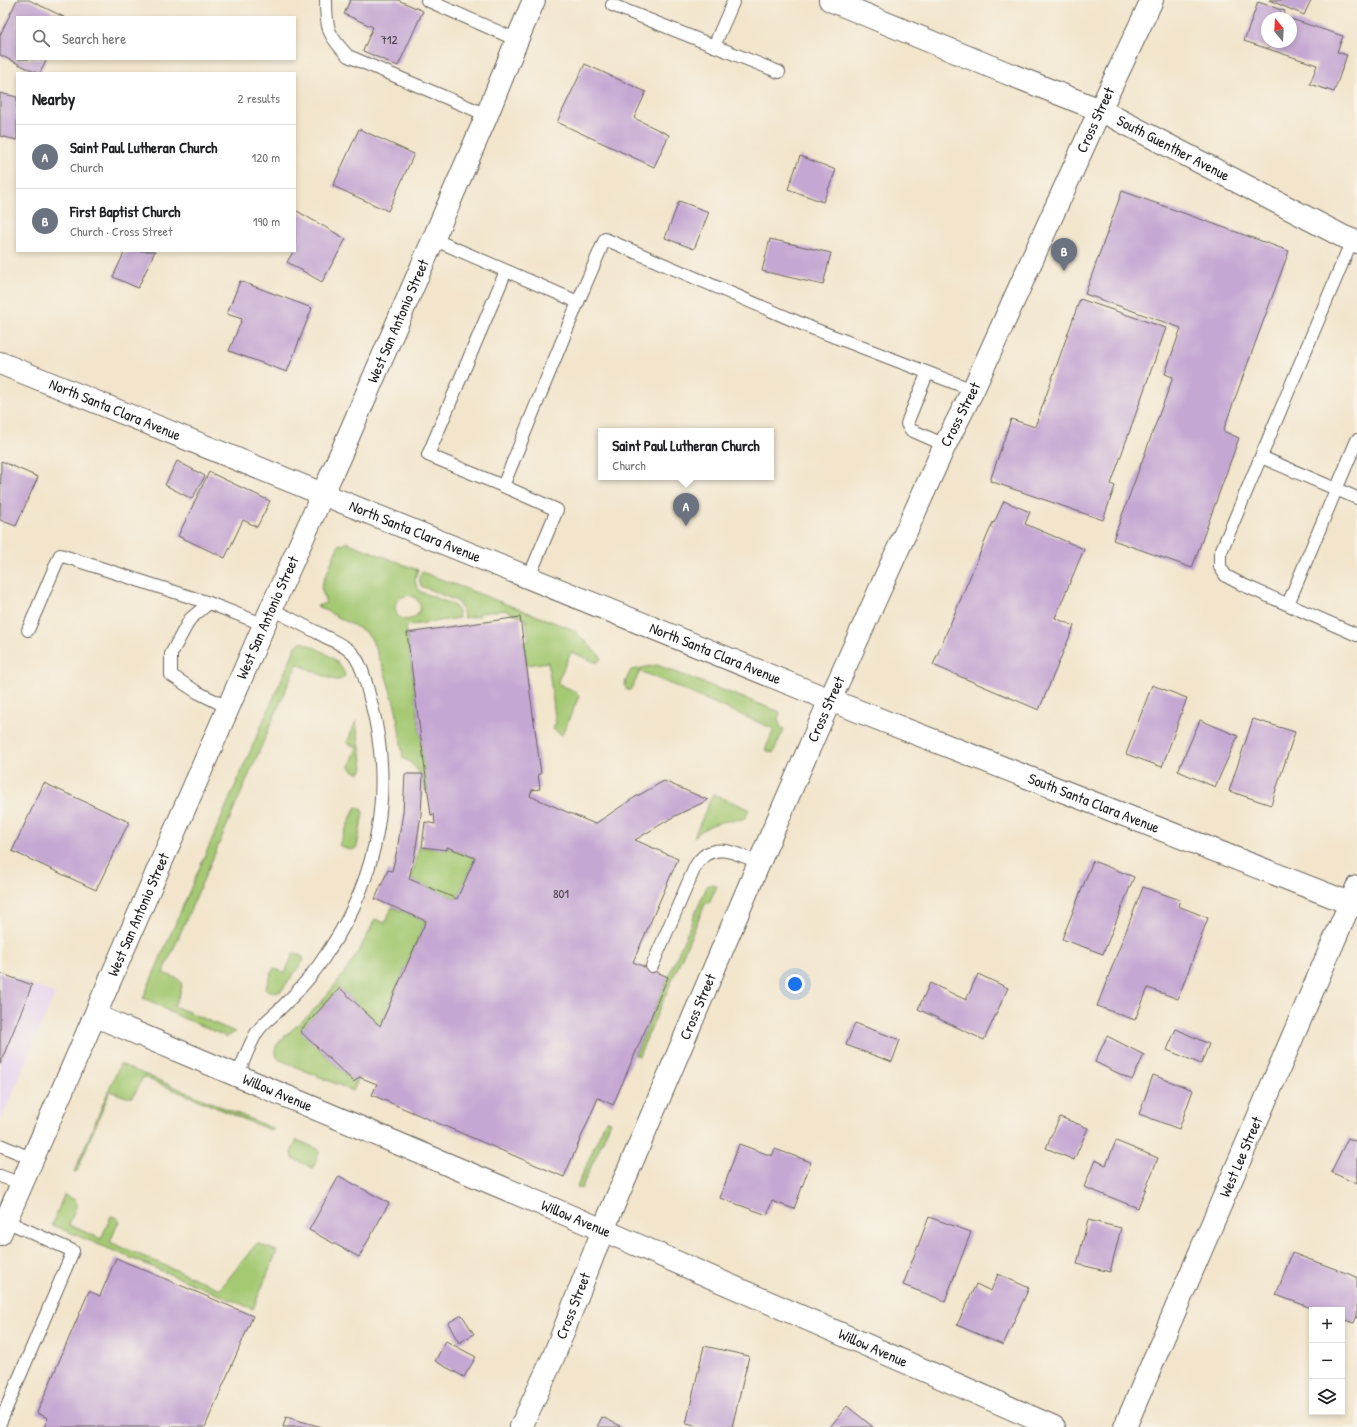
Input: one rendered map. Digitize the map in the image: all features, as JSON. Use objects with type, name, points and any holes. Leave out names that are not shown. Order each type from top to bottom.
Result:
[{"type":"street","name":"West San Antonio Street","points":[[3,1227],[96,1016],[268,617],[324,493],[487,115],[534,0]]},
{"type":"street","name":"South Guenther Avenue","points":[[830,0],[1100,110],[1354,241]]},
{"type":"street","name":"Cross Street","points":[[521,1427],[553,1358],[603,1230],[830,700],[945,445],[973,390],[1100,110],[1152,0]]},
{"type":"street","name":"North Santa Clara Avenue","points":[[0,363],[324,493],[830,700]]},
{"type":"street","name":"South Santa Clara Avenue","points":[[830,700],[1355,899]]},
{"type":"street","name":"West Lee Street","points":[[1125,1427],[1355,899]]},
{"type":"street","name":"Willow Avenue","points":[[96,1016],[603,1230],[1054,1427]]},
{"type":"lane","points":[[326,0],[326,21],[328,28],[334,40],[348,56],[487,115]]},
{"type":"lane","points":[[427,0],[517,40]]},
{"type":"lane","points":[[714,46],[734,0]]},
{"type":"lane","points":[[612,5],[779,72]]},
{"type":"lane","points":[[433,239],[578,302]]},
{"type":"lane","points":[[503,486],[605,239],[809,327],[927,374],[973,390]]},
{"type":"lane","points":[[1354,241],[1220,554],[1220,567],[1226,576],[1241,584],[1357,635]]},
{"type":"lane","points":[[506,271],[428,455],[557,510],[528,577]]},
{"type":"lane","points":[[927,374],[907,424],[911,430],[945,445]]},
{"type":"lane","points":[[1288,604],[1357,440]]},
{"type":"lane","points":[[1261,457],[1357,498]]},
{"type":"lane","points":[[28,630],[60,555],[210,603],[268,617],[343,646],[358,662],[368,688],[374,714],[382,774],[382,799],[371,863],[344,926],[330,950],[308,979],[258,1032],[237,1076]]},
{"type":"lane","points":[[210,603],[190,620],[171,654],[171,675],[197,692],[229,708]]},
{"type":"lane","points":[[652,966],[695,867],[702,857],[709,852],[730,851],[759,863]]},
{"type":"lane","points":[[0,1145],[33,1158]]},
{"type":"lane","points":[[0,1176],[22,1184]]},
{"type":"lane","points":[[0,1423],[74,1251],[3,1227]]},
{"type":"shaded area","points":[[0,973],[55,994],[0,1122]]},
{"type":"green space","points":[[346,542],[418,570],[415,581],[421,592],[454,605],[458,612],[459,618],[406,626],[428,790],[425,791],[423,780],[412,764],[403,758],[396,709],[383,667],[371,638],[364,631],[317,606],[326,603],[321,587],[339,544],[344,545]],"holes":[[[410,595],[417,600],[420,606],[416,616],[405,620],[400,618],[396,612],[396,602],[401,598]]]},
{"type":"green space","points":[[422,572],[574,630],[602,658],[598,662],[595,662],[571,652],[557,683],[576,692],[579,696],[562,735],[554,730],[553,725],[556,724],[548,662],[527,665],[524,642],[529,641],[526,619],[505,610],[479,613],[479,616],[464,618],[463,611],[457,601],[421,586],[419,578]]},
{"type":"green space","points":[[300,642],[316,648],[328,655],[338,663],[345,675],[340,680],[337,680],[323,676],[297,664],[163,973],[178,979],[182,985],[174,1006],[235,1032],[227,1037],[169,1012],[159,1005],[143,998],[296,646]]},
{"type":"green space","points":[[657,665],[780,712],[778,719],[781,728],[784,729],[773,753],[765,750],[774,729],[640,671],[632,688],[627,690],[625,683],[631,670]]},
{"type":"green space","points":[[356,721],[363,768],[361,772],[356,772],[350,766],[357,747],[347,743]]},
{"type":"green space","points":[[713,794],[749,809],[745,819],[712,825],[694,837]]},
{"type":"green space","points":[[355,808],[361,808],[363,813],[357,847],[353,850],[346,849],[339,845]]},
{"type":"green space","points":[[419,847],[447,850],[447,847],[475,858],[457,899],[411,880]]},
{"type":"green space","points":[[712,884],[717,886],[709,903],[706,902],[639,1056],[635,1055],[707,886]]},
{"type":"green space","points":[[392,907],[426,921],[380,1026],[341,989],[300,1031],[354,1082],[359,1077],[353,1091],[280,1060],[275,1053],[276,1047],[329,993],[355,957],[375,919],[385,923]]},
{"type":"green space","points":[[296,953],[303,957],[304,960],[281,991],[274,993],[265,989],[274,968],[285,973],[293,954]]},
{"type":"green space","points":[[120,1064],[274,1129],[272,1131],[143,1077],[133,1097],[126,1097],[110,1091],[77,1171],[74,1172]]},
{"type":"green space","points":[[606,1120],[611,1122],[581,1189],[577,1187]]},
{"type":"green space","points":[[297,1140],[320,1150],[313,1168],[292,1158],[291,1153]]},
{"type":"green space","points":[[64,1195],[75,1200],[77,1204],[69,1225],[101,1239],[111,1216],[118,1218],[119,1221],[110,1242],[220,1289],[257,1243],[277,1251],[253,1309],[52,1225]]},
{"type":"building","points":[[17,0],[29,0],[62,16],[16,16],[16,60],[46,60],[40,72],[35,72],[0,55],[0,35]]},
{"type":"building","points":[[350,0],[398,0],[423,11],[398,66],[363,51],[373,27],[344,14]]},
{"type":"building","points":[[1269,0],[1311,0],[1304,15]]},
{"type":"building","points":[[1258,2],[1285,11],[1261,12],[1261,47],[1244,41]]},
{"type":"building","points":[[1297,21],[1343,36],[1337,52],[1347,55],[1334,92],[1310,84],[1317,65],[1265,48],[1297,48]]},
{"type":"building","points":[[585,64],[646,92],[634,118],[669,135],[654,167],[557,122]]},
{"type":"building","points":[[0,93],[16,97],[16,140],[0,136]]},
{"type":"building","points":[[359,129],[414,154],[388,211],[333,186]]},
{"type":"building","points":[[800,156],[836,170],[823,202],[788,189]]},
{"type":"building","points":[[1122,191],[1289,251],[1223,431],[1239,438],[1192,568],[1113,540],[1173,377],[1165,374],[1181,328],[1085,294]]},
{"type":"building","points":[[679,201],[709,212],[694,249],[665,238]]},
{"type":"building","points":[[296,211],[346,239],[322,282],[287,262],[293,252],[296,252]]},
{"type":"building","points":[[770,239],[831,253],[823,285],[762,271]]},
{"type":"building","points":[[125,252],[155,252],[138,288],[113,277]]},
{"type":"building","points":[[240,281],[312,308],[287,372],[229,351],[242,319],[227,314]]},
{"type":"building","points":[[1080,299],[1166,328],[1111,484],[1115,486],[1103,520],[990,481],[1011,419],[1035,427]]},
{"type":"building","points":[[1,461],[38,477],[16,526],[0,520]]},
{"type":"building","points":[[177,461],[205,476],[192,499],[165,485]]},
{"type":"building","points":[[209,472],[270,501],[257,527],[243,520],[225,558],[178,536]]},
{"type":"building","points":[[1004,501],[1030,512],[1025,524],[1084,549],[1055,618],[1074,626],[1039,710],[933,665],[993,522],[994,523]]},
{"type":"building","points":[[520,617],[541,774],[538,774],[540,789],[532,790],[530,796],[595,824],[632,799],[664,781],[708,800],[673,817],[635,840],[678,859],[633,962],[668,977],[613,1105],[598,1098],[564,1177],[372,1095],[377,1084],[359,1077],[354,1082],[300,1031],[340,988],[380,1026],[426,921],[375,899],[388,870],[392,871],[403,813],[405,774],[423,774],[421,815],[409,879],[457,899],[475,858],[447,847],[447,850],[422,847],[425,822],[435,824],[434,814],[431,815],[407,633]]},
{"type":"building","points":[[1152,685],[1187,698],[1162,767],[1126,754]]},
{"type":"building","points":[[1253,719],[1295,732],[1271,805],[1229,791]]},
{"type":"building","points":[[1200,720],[1238,736],[1215,787],[1178,771]]},
{"type":"building","points":[[44,783],[129,822],[96,890],[12,851]]},
{"type":"building","points":[[1093,861],[1134,877],[1103,954],[1062,939]]},
{"type":"building","points":[[1143,887],[1180,900],[1178,906],[1208,918],[1178,999],[1148,988],[1135,1020],[1097,1006]]},
{"type":"building","points":[[0,973],[32,985],[0,1064]]},
{"type":"building","points":[[978,974],[1008,988],[984,1040],[918,1009],[930,983],[966,1000]]},
{"type":"building","points":[[855,1023],[900,1040],[892,1062],[846,1045]]},
{"type":"building","points":[[1176,1029],[1209,1044],[1201,1064],[1167,1050]]},
{"type":"building","points":[[1107,1036],[1144,1055],[1132,1080],[1095,1062]]},
{"type":"building","points":[[1153,1075],[1193,1090],[1179,1129],[1139,1114]]},
{"type":"building","points":[[1060,1117],[1088,1128],[1074,1160],[1046,1148]]},
{"type":"building","points":[[1348,1138],[1357,1142],[1357,1184],[1331,1172]]},
{"type":"building","points":[[1116,1141],[1158,1158],[1138,1208],[1084,1187],[1095,1160],[1106,1165]]},
{"type":"building","points":[[739,1144],[772,1156],[775,1149],[811,1162],[794,1209],[772,1201],[767,1215],[720,1198]]},
{"type":"building","points":[[339,1176],[389,1203],[359,1257],[309,1230]]},
{"type":"building","points":[[929,1217],[971,1232],[945,1301],[903,1285]]},
{"type":"building","points":[[1088,1220],[1121,1228],[1110,1272],[1077,1264]]},
{"type":"building","points":[[1292,1253],[1357,1277],[1357,1316],[1354,1323],[1345,1320],[1345,1307],[1309,1307],[1276,1295]]},
{"type":"building","points":[[116,1258],[253,1316],[205,1427],[44,1427],[48,1418],[37,1413],[89,1291],[100,1296]]},
{"type":"building","points":[[998,1274],[1029,1288],[1003,1345],[957,1325],[976,1284],[991,1291]]},
{"type":"building","points":[[462,1315],[474,1334],[459,1343],[448,1323]]},
{"type":"building","points":[[446,1341],[476,1357],[464,1377],[435,1361]]},
{"type":"building","points":[[704,1346],[749,1356],[732,1427],[700,1427],[686,1424]]},
{"type":"building","points":[[847,1406],[873,1427],[830,1427]]},
{"type":"building","points":[[286,1417],[322,1427],[283,1427]]},
{"type":"building","points":[[602,1417],[623,1427],[597,1427]]},
{"type":"place","name":"First Baptist Church","points":[[1064,271]]},
{"type":"place","name":"Saint Paul Lutheran Church","points":[[686,526]]}]
